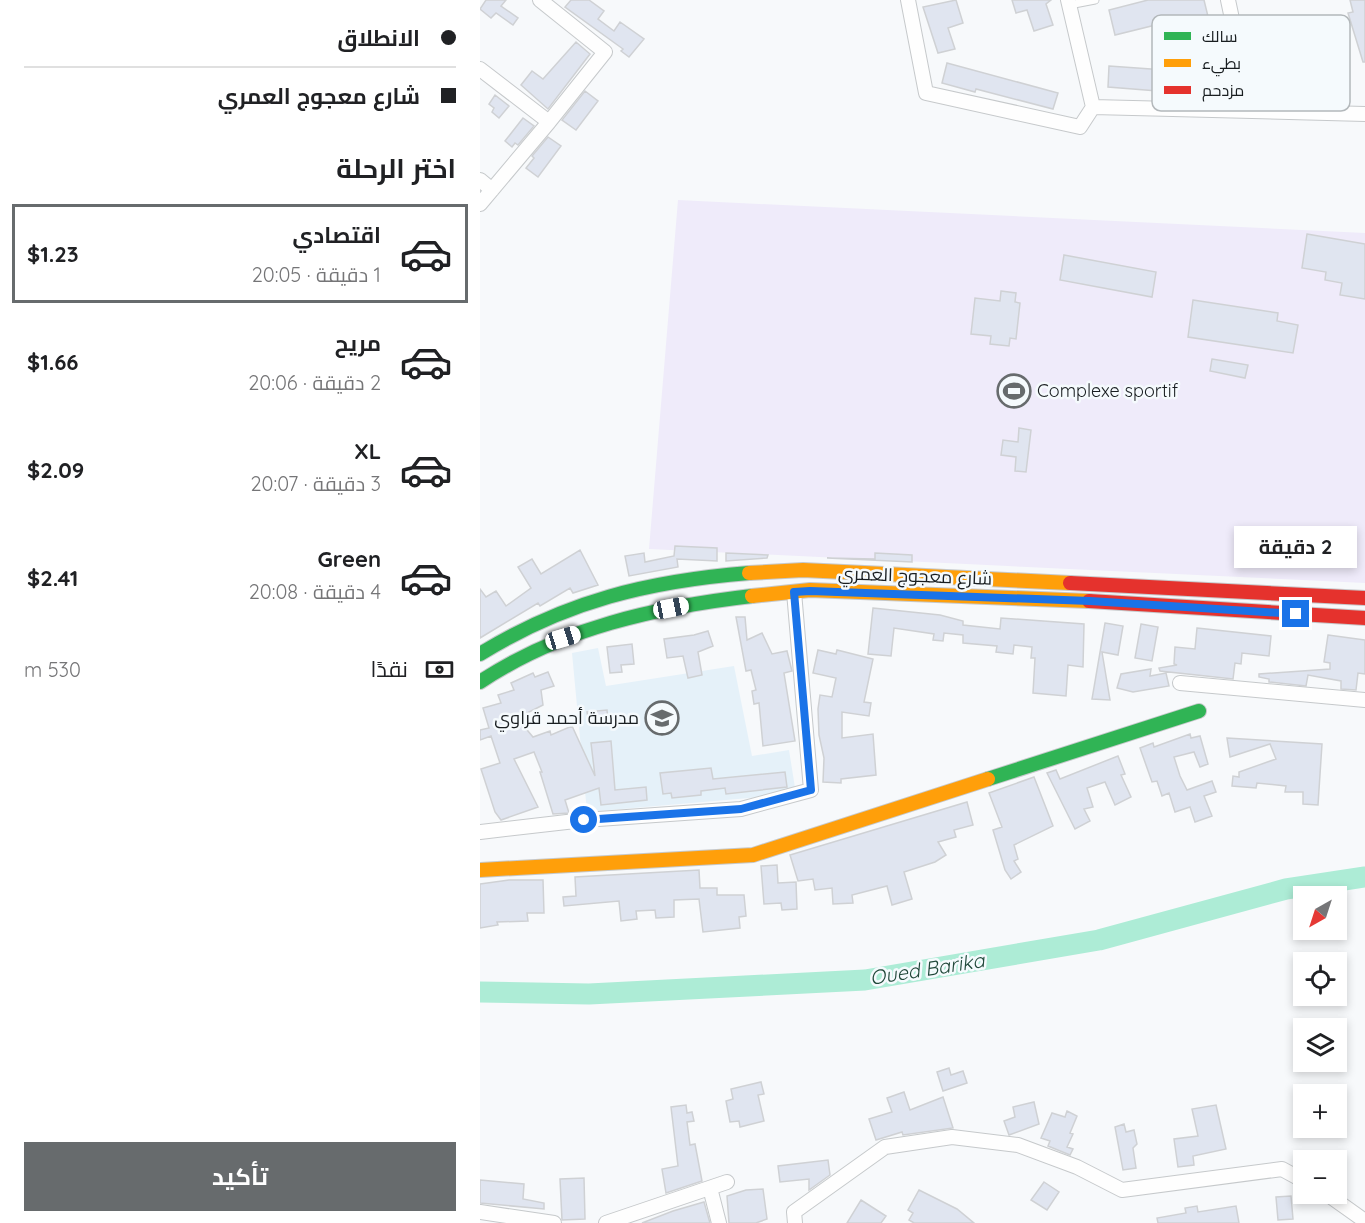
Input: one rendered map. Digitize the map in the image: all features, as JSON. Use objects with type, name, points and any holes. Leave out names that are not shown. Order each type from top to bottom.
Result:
[{"type":"main road","name":"شارع معجوج العمري","points":[[480,654],[507,635],[587,601],[671,580],[732,572],[803,570],[1365,598]]},
{"type":"main road","name":"شارع معجوج العمري","points":[[480,682],[513,660],[563,638],[653,611],[708,601],[794,592],[821,591],[1090,601],[1365,618]]},
{"type":"main road","points":[[480,870],[753,855],[1199,711]]},
{"type":"street","points":[[480,204],[606,52],[540,0]]},
{"type":"street","points":[[908,0],[926,93],[1080,127],[1093,107],[1069,3]]},
{"type":"street","points":[[1228,0],[1231,15]]},
{"type":"street","points":[[480,69],[549,122]]},
{"type":"street","points":[[1093,107],[1152,108]]},
{"type":"street","points":[[1269,111],[1365,114]]},
{"type":"street","points":[[480,180],[492,190]]},
{"type":"street","points":[[480,832],[584,820],[741,809],[811,790],[794,592]]},
{"type":"street","points":[[1180,682],[1365,700]]},
{"type":"street","points":[[795,1223],[794,1212],[885,1147],[952,1137],[1018,1145],[1077,1167],[1122,1190],[1282,1169],[1293,1175]]},
{"type":"street","points":[[606,1223],[727,1182]]},
{"type":"street","points":[[710,1188],[719,1223]]},
{"type":"street","points":[[1342,1204],[1365,1221]]},
{"type":"street","points":[[480,1212],[554,1223]]},
{"type":"lane","points":[[1069,3],[1095,0]]},
{"type":"shaded area","name":"Complexe sportif","points":[[678,200],[1365,233],[1365,583],[649,549]]},
{"type":"shaded area","name":"مدرسة أحمد قراوي","points":[[598,648],[606,686],[734,666],[752,756],[789,750],[796,794],[587,812],[572,653]]},
{"type":"building","points":[[486,0],[506,0],[501,6],[518,18],[513,25],[496,13],[491,18],[480,9]]},
{"type":"building","points":[[571,0],[589,0],[604,11],[598,19],[614,31],[620,22],[644,39],[629,57],[621,51],[623,49],[565,7]]},
{"type":"building","points":[[956,0],[963,23],[948,28],[955,49],[938,53],[923,7]]},
{"type":"building","points":[[1012,0],[1051,0],[1046,4],[1053,25],[1034,31],[1027,10],[1016,13]]},
{"type":"building","points":[[1148,0],[1204,0],[1208,15],[1152,15],[1152,26],[1115,35],[1109,10]]},
{"type":"building","points":[[1350,0],[1365,0],[1365,62],[1363,62],[1348,13],[1353,12]]},
{"type":"building","points":[[576,42],[590,54],[548,109],[521,85],[532,71],[543,79]]},
{"type":"building","points":[[947,63],[1058,93],[1053,109],[976,89],[975,92],[942,83]]},
{"type":"building","points":[[1109,66],[1152,69],[1152,91],[1108,87]]},
{"type":"building","points":[[585,91],[598,101],[576,130],[562,120]]},
{"type":"building","points":[[495,95],[509,106],[499,118],[492,112],[494,108],[489,104]]},
{"type":"building","points":[[523,118],[534,126],[518,145],[515,143],[512,147],[505,141]]},
{"type":"building","points":[[548,137],[561,146],[538,177],[526,168],[534,158],[532,156]]},
{"type":"building","points":[[1307,234],[1365,244],[1365,299],[1340,295],[1342,283],[1325,280],[1326,272],[1302,268]]},
{"type":"building","points":[[1064,255],[1156,272],[1152,297],[1060,280]]},
{"type":"building","points":[[1001,291],[1016,293],[1015,302],[1020,303],[1016,339],[1010,338],[1009,346],[990,344],[991,336],[971,334],[975,298],[1000,301]]},
{"type":"building","points":[[1193,300],[1278,313],[1277,321],[1298,325],[1293,353],[1188,337]]},
{"type":"building","points":[[1212,359],[1248,365],[1245,378],[1210,371]]},
{"type":"building","points":[[1019,428],[1031,430],[1026,472],[1015,471],[1016,457],[1001,455],[1003,440],[1018,442]]},
{"type":"building","points":[[675,546],[717,548],[717,561],[677,559],[678,567],[629,576],[625,556],[644,553],[645,562],[674,556]]},
{"type":"building","points":[[580,550],[598,585],[573,593],[570,588],[540,606],[538,603],[480,638],[480,589],[486,597],[496,591],[506,606],[531,588],[518,567],[532,559],[541,574]]},
{"type":"building","points":[[726,553],[768,555],[767,558],[726,561]]},
{"type":"building","points":[[875,553],[912,555],[912,562],[827,558],[875,559]]},
{"type":"building","points":[[873,608],[940,615],[963,621],[963,625],[1000,629],[1001,618],[1084,624],[1083,667],[1068,665],[1066,696],[1033,693],[1035,658],[1031,658],[1032,647],[1014,645],[1013,654],[996,652],[997,646],[963,643],[963,635],[944,633],[943,641],[933,640],[934,634],[894,628],[891,656],[868,654]]},
{"type":"building","points":[[736,617],[745,617],[747,640],[762,633],[772,654],[787,651],[792,671],[784,673],[795,741],[763,746],[759,703],[754,704],[752,691],[756,690],[751,670],[746,671]]},
{"type":"building","points":[[1105,623],[1123,626],[1118,655],[1102,652],[1110,700],[1092,699]]},
{"type":"building","points":[[1141,624],[1158,627],[1152,661],[1135,658]]},
{"type":"building","points":[[1197,628],[1271,636],[1269,656],[1242,653],[1241,664],[1235,663],[1233,679],[1160,671],[1159,668],[1177,665],[1174,664],[1175,647],[1195,649]]},
{"type":"building","points":[[708,631],[713,646],[698,652],[702,675],[688,678],[683,656],[667,658],[664,639]]},
{"type":"building","points":[[1328,635],[1365,640],[1365,674],[1358,673],[1356,690],[1341,689],[1341,681],[1308,675],[1306,686],[1269,682],[1269,679],[1259,677],[1259,674],[1330,669],[1330,663],[1324,662]]},
{"type":"building","points":[[632,644],[634,664],[621,665],[622,672],[610,673],[607,647]]},
{"type":"building","points":[[818,650],[836,654],[837,650],[873,659],[864,702],[871,703],[869,716],[842,712],[842,738],[873,734],[876,775],[841,779],[841,783],[823,782],[824,758],[819,735],[818,709],[820,695],[832,697],[836,678],[813,673]]},
{"type":"building","points":[[1151,669],[1150,676],[1166,673],[1169,686],[1133,692],[1117,688],[1121,674]]},
{"type":"building","points":[[548,672],[554,686],[541,690],[543,705],[517,718],[533,737],[550,731],[551,735],[572,726],[595,776],[591,743],[611,741],[615,790],[646,787],[647,800],[601,805],[599,788],[565,800],[569,813],[553,814],[534,752],[514,759],[538,807],[501,820],[495,812],[481,769],[500,763],[491,736],[480,740],[480,730],[489,728],[483,708],[501,703],[498,695],[514,690],[511,683],[533,673],[535,677]]},
{"type":"building","points":[[607,710],[608,721],[589,723],[587,712]]},
{"type":"building","points":[[1190,734],[1191,738],[1200,736],[1208,764],[1200,767],[1194,752],[1174,757],[1180,776],[1187,790],[1212,781],[1216,792],[1204,796],[1212,816],[1195,822],[1190,807],[1175,812],[1169,793],[1162,796],[1157,781],[1152,782],[1140,748],[1153,743],[1154,747]]},
{"type":"building","points":[[1227,738],[1322,744],[1318,805],[1303,804],[1303,792],[1285,792],[1286,786],[1257,783],[1256,788],[1232,786],[1233,776],[1239,777],[1239,772],[1276,759],[1270,744],[1230,757]]},
{"type":"building","points":[[1118,756],[1125,774],[1121,775],[1131,797],[1115,805],[1105,782],[1087,788],[1093,807],[1084,809],[1090,821],[1075,829],[1047,773],[1056,770],[1060,779]]},
{"type":"building","points":[[711,768],[713,779],[785,772],[787,787],[726,794],[725,788],[701,791],[701,795],[672,798],[671,793],[663,794],[660,773]]},
{"type":"building","points":[[1034,777],[1053,826],[1014,845],[1018,859],[1014,861],[1021,872],[1011,879],[1005,870],[993,830],[1002,827],[989,793]]},
{"type":"building","points":[[967,802],[973,825],[954,830],[956,837],[938,842],[946,855],[935,862],[904,872],[912,899],[892,905],[887,886],[852,895],[853,903],[833,904],[832,888],[815,890],[813,879],[798,881],[790,855]]},
{"type":"building","points":[[777,865],[778,883],[796,882],[797,909],[782,910],[781,903],[764,904],[761,866]]},
{"type":"building","points":[[699,870],[700,888],[717,888],[717,895],[744,895],[746,916],[739,917],[740,928],[703,932],[699,899],[674,900],[674,917],[656,918],[655,910],[636,911],[637,919],[621,921],[619,901],[564,906],[563,897],[576,896],[575,877]]},
{"type":"building","points":[[509,880],[543,880],[544,913],[527,913],[528,921],[497,922],[498,925],[480,928],[480,884]]},
{"type":"building","points":[[949,1068],[951,1075],[963,1071],[967,1083],[943,1091],[937,1072]]},
{"type":"building","points":[[761,1082],[764,1094],[758,1095],[764,1121],[740,1127],[739,1121],[730,1122],[726,1101],[733,1099],[731,1089]]},
{"type":"building","points":[[904,1092],[910,1110],[943,1097],[953,1128],[903,1135],[902,1132],[876,1140],[869,1119],[892,1112],[887,1098]]},
{"type":"building","points":[[1034,1102],[1039,1124],[1009,1135],[1004,1121],[1015,1117],[1013,1107]]},
{"type":"building","points":[[686,1105],[687,1113],[692,1112],[694,1121],[687,1122],[690,1145],[695,1144],[702,1181],[666,1193],[662,1169],[678,1166],[671,1107]]},
{"type":"building","points":[[1216,1105],[1226,1149],[1193,1156],[1194,1165],[1178,1167],[1174,1139],[1198,1136],[1192,1109]]},
{"type":"building","points":[[1067,1111],[1077,1116],[1067,1147],[1073,1149],[1070,1155],[1048,1146],[1050,1141],[1041,1138],[1052,1113],[1065,1117]]},
{"type":"building","points":[[1124,1124],[1126,1132],[1134,1130],[1137,1144],[1133,1148],[1136,1168],[1123,1170],[1115,1127]]},
{"type":"building","points":[[828,1160],[830,1175],[809,1190],[809,1179],[780,1182],[778,1166]]},
{"type":"building","points":[[584,1178],[585,1219],[562,1220],[560,1179]]},
{"type":"building","points":[[480,1180],[524,1184],[523,1199],[544,1203],[544,1209],[480,1203]]},
{"type":"building","points":[[1044,1182],[1059,1192],[1047,1210],[1031,1200]]},
{"type":"building","points":[[763,1189],[767,1219],[756,1223],[729,1223],[727,1196],[746,1190]]},
{"type":"building","points":[[919,1190],[957,1209],[974,1223],[914,1223],[909,1220],[913,1213],[908,1210]]},
{"type":"building","points":[[1291,1196],[1293,1219],[1278,1220],[1276,1197]]},
{"type":"building","points":[[861,1200],[886,1216],[881,1223],[847,1223]]},
{"type":"building","points":[[704,1202],[710,1223],[642,1223],[673,1211]]},
{"type":"building","points":[[1197,1206],[1198,1212],[1236,1206],[1239,1223],[1158,1223],[1157,1218],[1186,1213],[1185,1208]]},
{"type":"waterway","name":"Oued Barika","points":[[480,992],[589,994],[865,980],[1099,940],[1286,889],[1365,877]]},
{"type":"traffic: fast","points":[[480,654],[544,620],[609,597],[677,582],[749,573]]},
{"type":"traffic: fast","points":[[480,682],[543,647],[611,623],[681,606],[752,596]]},
{"type":"traffic: fast","points":[[988,779],[1199,711]]},
{"type":"traffic: slow","points":[[749,573],[803,570],[1070,583]]},
{"type":"traffic: slow","points":[[752,596],[810,590],[1089,601]]},
{"type":"traffic: slow","points":[[480,870],[753,855],[988,779]]},
{"type":"traffic: jam","points":[[1070,583],[1365,598]]},
{"type":"traffic: jam","points":[[1089,601],[1365,618]]},
{"type":"place","name":"Complexe sportif","points":[[1014,391]]},
{"type":"place","name":"مدرسة أحمد قراوي","points":[[662,718]]},
{"type":"route","points":[[584,820],[741,809],[811,790],[794,592],[1090,601],[1296,614]]}]
